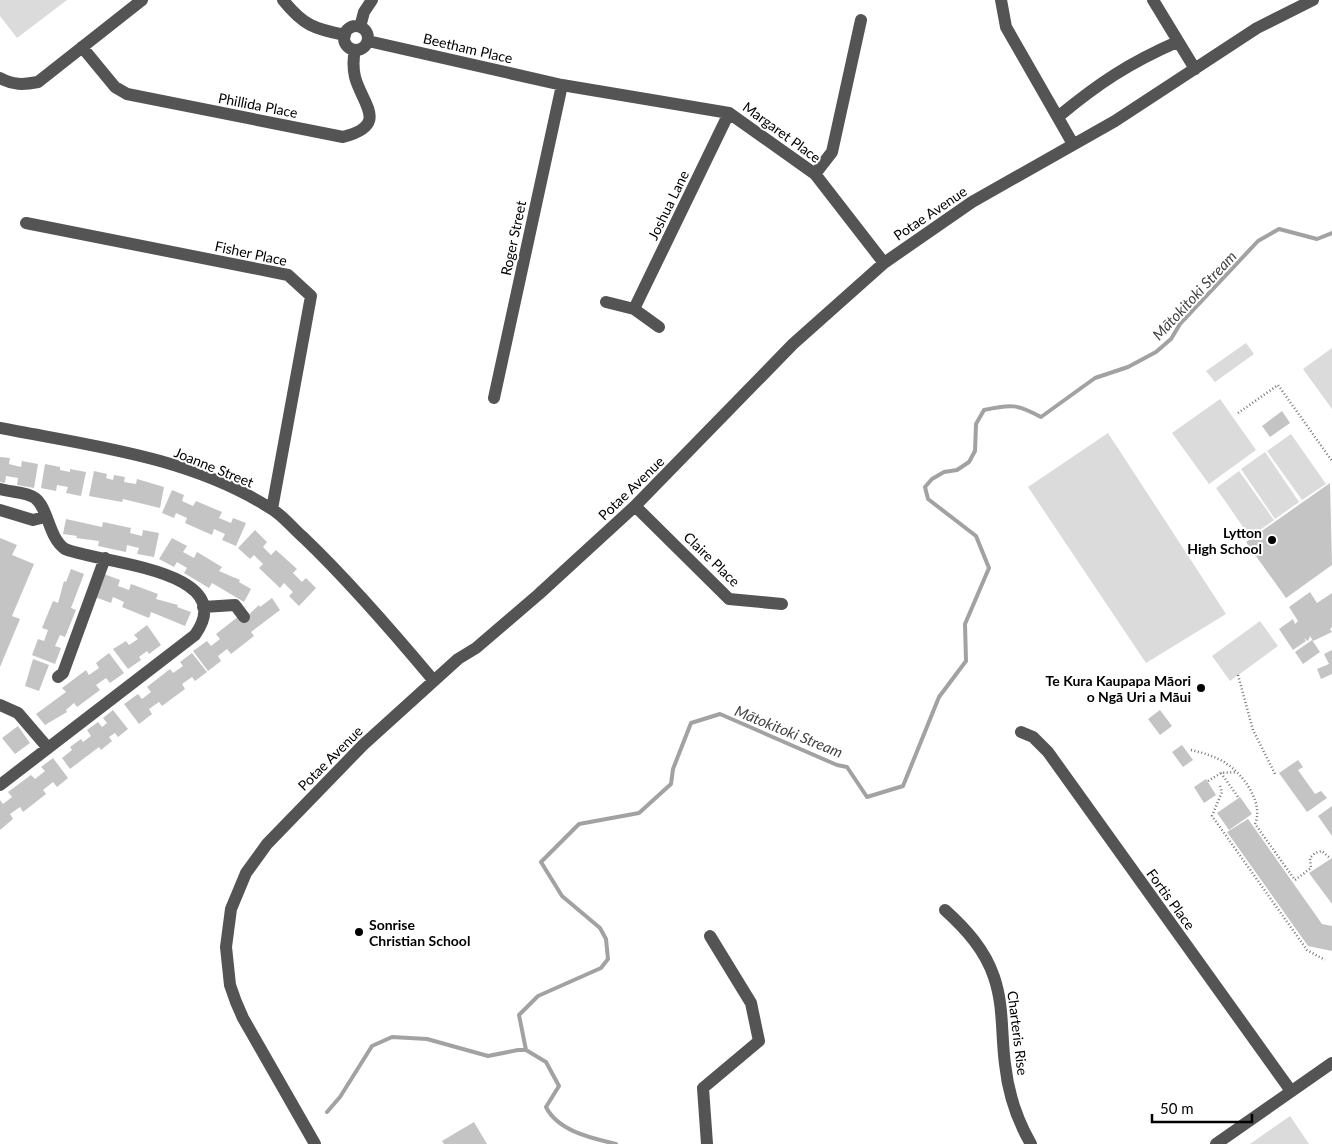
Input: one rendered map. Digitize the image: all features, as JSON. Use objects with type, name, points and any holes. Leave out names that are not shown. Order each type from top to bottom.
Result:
[{"type":"street","points":[[0,78],[23,85],[38,82],[142,0]]},
{"type":"street","points":[[283,0],[304,23],[317,30],[345,35]]},
{"type":"street","points":[[360,27],[364,12],[372,0]]},
{"type":"street","points":[[1001,0],[1006,27],[1073,144]]},
{"type":"street","points":[[1153,0],[1194,69]]},
{"type":"street","name":"Potae Avenue","points":[[315,1144],[243,1018],[230,985],[226,947],[231,909],[236,891],[246,873],[267,844],[363,745],[434,680],[539,594],[635,506],[793,344],[884,263],[972,202],[1115,121],[1257,28],[1313,0]]},
{"type":"street","points":[[815,174],[832,152],[861,20]]},
{"type":"street","points":[[360,27],[366,31],[368,40],[362,49],[355,50],[346,45],[345,35],[351,28],[360,27]]},
{"type":"street","name":"Beetham Place","points":[[368,40],[562,84]]},
{"type":"street","points":[[1058,116],[1112,74],[1138,59],[1177,42]]},
{"type":"street","name":"Phillida Place","points":[[82,47],[115,87],[127,94],[342,137],[359,133],[367,123],[369,107],[356,79],[353,60],[355,50]]},
{"type":"street","name":"Margaret Place","points":[[562,84],[729,113],[815,174],[884,263]]},
{"type":"street","name":"Roger Street","points":[[494,398],[562,84]]},
{"type":"street","name":"Joshua Lane","points":[[634,309],[729,113]]},
{"type":"street","name":"Fisher Place","points":[[26,223],[288,275],[311,296],[272,509]]},
{"type":"street","points":[[606,302],[634,309],[659,327]]},
{"type":"street","name":"Joanne Street","points":[[0,428],[146,457],[181,467],[233,488],[272,509],[324,557],[434,680]]},
{"type":"street","points":[[0,490],[34,497],[59,545],[65,549],[128,562],[167,575],[190,588],[201,598],[203,607],[202,626],[195,636],[0,785]]},
{"type":"street","name":"Claire Place","points":[[635,506],[729,599],[782,604]]},
{"type":"street","points":[[0,510],[33,520],[45,517]]},
{"type":"street","points":[[58,677],[63,673],[105,558]]},
{"type":"street","points":[[203,607],[235,605],[244,617]]},
{"type":"street","points":[[0,705],[18,713],[48,748]]},
{"type":"street","name":"Fortis Place","points":[[1021,732],[1033,737],[1048,752],[1291,1091]]},
{"type":"street","name":"Charteris Rise","points":[[945,910],[968,932],[994,976],[1001,1001],[1005,1065],[1010,1090],[1017,1115],[1031,1144]]},
{"type":"street","points":[[707,1144],[703,1088],[759,1042],[751,1003],[710,936]]},
{"type":"street","points":[[1216,1144],[1332,1063]]},
{"type":"path","points":[[1238,413],[1278,385],[1332,461]]},
{"type":"path","points":[[1238,675],[1253,730],[1275,774]]},
{"type":"path","points":[[1191,750],[1216,758],[1236,772],[1246,782],[1254,798],[1257,811],[1254,824],[1295,880],[1311,868],[1309,862],[1312,855],[1322,851],[1330,856]]},
{"type":"path","points":[[1208,781],[1221,773],[1236,772]]},
{"type":"path","points":[[1221,773],[1238,797]]},
{"type":"path","points":[[1220,786],[1222,792],[1212,816],[1308,950],[1325,960]]},
{"type":"shaded area","points":[[0,0],[67,0],[17,38],[0,16]]},
{"type":"shaded area","points":[[1246,343],[1254,354],[1215,382],[1206,371]]},
{"type":"shaded area","points":[[1332,348],[1332,409],[1303,369]]},
{"type":"shaded area","points":[[1220,399],[1256,450],[1209,484],[1172,433]]},
{"type":"shaded area","points":[[1108,433],[1226,614],[1146,663],[1028,487]]},
{"type":"shaded area","points":[[1291,434],[1326,484],[1302,500],[1267,451]]},
{"type":"shaded area","points":[[1265,452],[1299,502],[1275,519],[1241,469]]},
{"type":"shaded area","points":[[1239,471],[1274,520],[1250,537],[1216,488]]},
{"type":"shaded area","points":[[1260,621],[1278,646],[1230,681],[1212,656]]},
{"type":"shaded area","points":[[1290,1116],[1309,1144],[1250,1144]]},
{"type":"building","points":[[1282,411],[1290,423],[1270,437],[1262,426]]},
{"type":"building","points":[[0,457],[10,458],[9,464],[21,467],[22,461],[38,464],[34,488],[17,485],[18,478],[6,476],[5,483],[0,482]]},
{"type":"building","points":[[45,464],[60,467],[60,470],[70,472],[70,469],[86,472],[81,496],[66,493],[68,487],[57,485],[56,491],[41,488]]},
{"type":"building","points":[[94,471],[107,474],[106,478],[113,480],[114,475],[125,477],[124,482],[136,484],[137,479],[164,487],[160,508],[123,499],[122,502],[89,496]]},
{"type":"building","points":[[1330,483],[1332,565],[1286,598],[1246,542]]},
{"type":"building","points":[[172,490],[184,495],[182,501],[193,506],[196,501],[222,512],[219,518],[231,523],[233,518],[246,523],[236,546],[222,540],[225,534],[214,529],[212,535],[185,523],[187,518],[176,513],[174,518],[162,513]]},
{"type":"building","points":[[66,519],[102,527],[103,522],[131,528],[130,533],[142,536],[143,530],[159,533],[154,557],[137,554],[139,548],[127,545],[126,552],[98,546],[99,541],[63,534]]},
{"type":"building","points":[[255,530],[267,542],[263,547],[271,555],[276,550],[297,569],[293,573],[302,582],[306,578],[316,588],[299,606],[289,596],[293,592],[284,583],[280,588],[259,568],[263,564],[254,555],[250,559],[238,548]]},
{"type":"building","points":[[0,538],[17,545],[12,555],[34,564],[12,616],[20,619],[0,667]]},
{"type":"building","points":[[172,538],[187,546],[183,552],[194,558],[197,552],[222,567],[219,571],[240,580],[239,582],[251,589],[244,602],[212,583],[209,588],[184,573],[187,568],[177,562],[174,567],[159,559]]},
{"type":"building","points":[[71,569],[84,574],[71,608],[76,610],[65,637],[60,635],[55,646],[61,648],[55,664],[32,655],[38,639],[44,641],[48,630],[42,628],[53,601],[58,603],[64,581],[66,582]]},
{"type":"building","points":[[104,574],[120,580],[118,586],[129,590],[131,584],[158,594],[156,599],[178,605],[177,607],[191,612],[185,626],[151,612],[149,618],[122,607],[124,602],[113,597],[111,603],[95,597]]},
{"type":"building","points":[[1310,592],[1317,603],[1332,593],[1332,627],[1330,629],[1332,632],[1313,641],[1310,636],[1308,641],[1304,638],[1306,641],[1293,650],[1279,629],[1293,619],[1295,624],[1298,621],[1289,607]]},
{"type":"building","points":[[272,598],[280,610],[251,632],[254,636],[231,654],[227,649],[218,656],[221,661],[208,671],[193,651],[207,641],[211,646],[220,639],[216,634],[239,616],[242,621],[259,605],[260,607]]},
{"type":"building","points":[[147,625],[161,645],[149,654],[147,651],[139,657],[141,660],[128,669],[113,649],[126,641],[129,645],[138,639],[134,635]]},
{"type":"building","points":[[1312,640],[1320,652],[1303,664],[1295,652]]},
{"type":"building","points":[[1332,650],[1332,674],[1321,679],[1317,669],[1329,664],[1324,654]]},
{"type":"building","points":[[109,653],[124,673],[110,683],[106,678],[96,685],[100,690],[77,707],[74,703],[66,710],[67,712],[45,725],[36,714],[66,692],[62,688],[86,670],[89,675],[99,668],[96,663]]},
{"type":"building","points":[[192,653],[207,672],[195,681],[192,677],[182,684],[185,689],[162,706],[159,702],[149,709],[152,714],[139,724],[124,704],[138,694],[142,699],[151,692],[147,687],[170,669],[173,673],[183,666],[180,662]]},
{"type":"building","points":[[33,659],[49,665],[39,691],[25,686]]},
{"type":"building","points":[[113,710],[128,729],[118,737],[115,733],[109,737],[112,741],[101,750],[99,747],[70,769],[62,758],[72,750],[70,747],[81,739],[83,742],[91,736],[87,730],[98,722],[102,727],[107,723],[103,718]]},
{"type":"building","points":[[1160,710],[1172,726],[1160,735],[1148,719]]},
{"type":"building","points":[[18,726],[30,743],[15,754],[2,738]]},
{"type":"building","points":[[1182,745],[1193,760],[1183,767],[1172,752]]},
{"type":"building","points":[[53,758],[68,778],[57,787],[53,782],[43,790],[46,794],[23,812],[20,807],[10,814],[13,819],[0,830],[0,800],[3,804],[12,797],[8,792],[31,775],[35,779],[45,771],[41,767]]},
{"type":"building","points":[[1298,760],[1303,767],[1298,770],[1315,794],[1321,791],[1327,798],[1307,812],[1279,773]]},
{"type":"building","points":[[1206,779],[1216,795],[1204,803],[1194,787]]},
{"type":"building","points":[[1240,797],[1252,814],[1229,830],[1217,813]]},
{"type":"building","points":[[1332,806],[1332,836],[1318,816]]},
{"type":"building","points":[[1248,819],[1322,924],[1332,926],[1332,951],[1308,946],[1227,832]]},
{"type":"building","points":[[1332,858],[1332,904],[1309,873]]},
{"type":"building","points":[[474,1122],[487,1144],[444,1144],[442,1141]]},
{"type":"waterway","name":"Mātokitoki Stream","points":[[616,1144],[567,1128],[551,1115],[546,1107],[559,1086],[546,1062],[526,1050],[519,1015],[538,996],[601,968],[608,959],[606,939],[600,928],[562,896],[541,862],[579,824],[639,813],[671,784],[673,769],[691,723],[720,714],[837,765],[847,767],[867,797],[903,786],[939,697],[966,661],[965,624],[989,568],[976,536],[928,499],[925,487],[932,479],[944,472],[957,470],[969,462],[975,451],[976,424],[984,410],[1014,406],[1041,417],[1095,378],[1128,367],[1156,352],[1171,339],[1180,324],[1258,241],[1279,229],[1317,239],[1332,233]]},
{"type":"waterway","points":[[327,1112],[340,1097],[372,1046],[392,1037],[427,1039],[488,1056],[526,1050]]},
{"type":"place","name":"Lytton High School","points":[[1272,540]]},
{"type":"place","name":"Te Kura Kaupapa Māori o Ngā Uri a Māui","points":[[1201,688]]},
{"type":"place","name":"Sonrise Christian School","points":[[359,932]]}]
